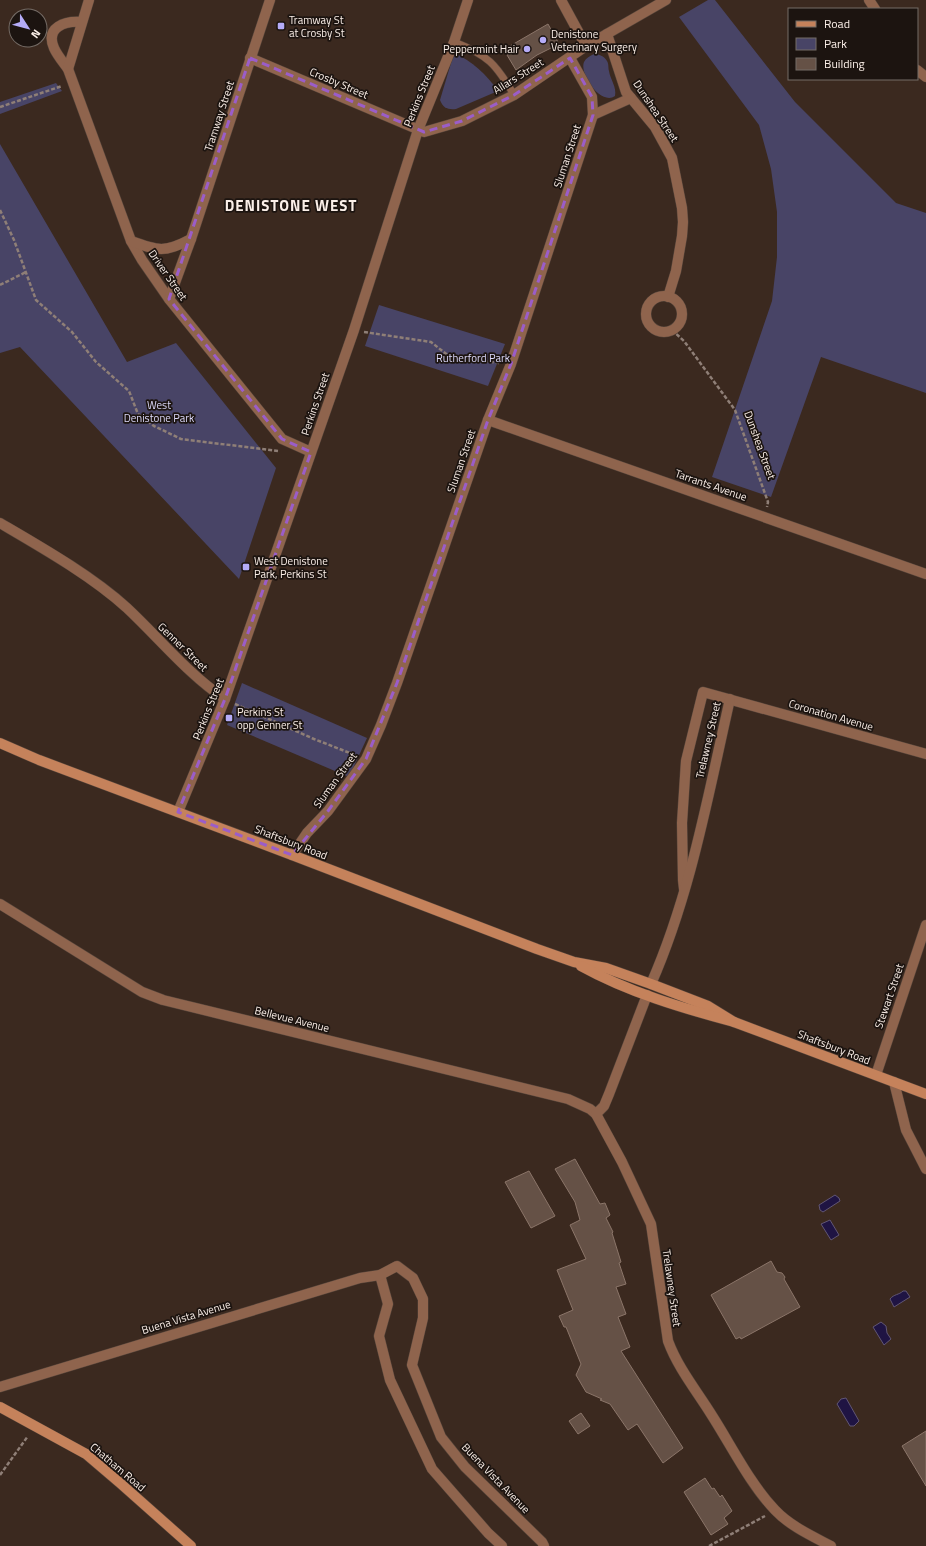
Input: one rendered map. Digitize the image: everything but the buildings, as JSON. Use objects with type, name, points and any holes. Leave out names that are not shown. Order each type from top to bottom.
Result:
[{"type":"street","points":[[68,69],[81,22],[89,0]]},
{"type":"street","name":"Tramway Street","points":[[169,299],[191,240],[270,0]]},
{"type":"street","name":"Perkins Street","points":[[178,812],[225,699],[354,330],[418,130],[454,42],[468,0]]},
{"type":"street","points":[[561,0],[586,46]]},
{"type":"street","name":"Allars Street","points":[[418,130],[424,132],[462,121],[514,95],[586,46],[666,0]]},
{"type":"street","name":"Driver Street","points":[[81,22],[65,22],[59,26],[53,35],[52,40],[54,47],[68,69],[131,241],[169,299],[282,439],[311,452]]},
{"type":"street","name":"Dunshea Street","points":[[607,34],[626,92],[655,127],[672,158],[682,208],[682,236],[676,271],[668,297]]},
{"type":"street","name":"Crosby Street","points":[[250,58],[418,130]]},
{"type":"street","name":"Sluman Street","points":[[292,855],[307,833],[328,811],[366,759],[397,683],[488,420],[512,364],[593,115],[592,97],[570,58]]},
{"type":"street","points":[[918,71],[926,77]]},
{"type":"street","points":[[593,115],[631,98]]},
{"type":"street","points":[[131,241],[150,248],[169,250],[191,240]]},
{"type":"street","points":[[661,296],[668,297],[676,301],[680,308],[681,316],[678,324],[672,330],[664,332],[655,330],[646,319],[646,311],[649,304],[654,299],[661,296]]},
{"type":"street","name":"Tarrants Avenue","points":[[488,420],[926,574]]},
{"type":"street","name":"Genner Street","points":[[0,523],[33,542],[89,579],[126,607],[198,679],[225,699]]},
{"type":"street","name":"Trelawney Street","points":[[651,984],[665,951],[691,869],[730,699],[703,692],[686,761],[682,823],[684,889]]},
{"type":"street","name":"Coronation Avenue","points":[[730,699],[926,754]]},
{"type":"street","name":"Shaftsbury Road","points":[[0,743],[39,760],[537,949],[574,962],[606,968],[651,984],[708,1006],[734,1022]]},
{"type":"street","name":"Bellevue Avenue","points":[[0,904],[142,992],[163,1000],[568,1099],[590,1109],[596,1114]]},
{"type":"street","name":"Stewart Street","points":[[876,1075],[926,925]]},
{"type":"street","name":"Shaftsbury Road","points":[[574,962],[605,979],[706,1014],[734,1022],[926,1094]]},
{"type":"street","points":[[596,1114],[604,1106],[647,994]]},
{"type":"street","points":[[894,1082],[906,1130],[926,1169]]},
{"type":"street","name":"Trelawney Street","points":[[596,1114],[622,1162],[651,1224],[667,1333],[672,1353],[762,1495],[787,1521],[831,1546]]},
{"type":"street","name":"Buena Vista Avenue","points":[[0,1387],[360,1278],[380,1275],[397,1266],[413,1278],[423,1299],[423,1318],[412,1365],[441,1437],[465,1467],[542,1542],[544,1546]]},
{"type":"street","points":[[380,1275],[388,1304],[380,1336],[390,1380],[432,1469],[488,1533],[502,1546]]},
{"type":"street","name":"Chatham Road","points":[[0,1407],[86,1454],[120,1482],[191,1546]]},
{"type":"lane","points":[[454,42],[473,49],[488,59],[501,74],[514,95]]},
{"type":"path","points":[[0,107],[72,82]]},
{"type":"path","points":[[0,210],[14,240],[36,300],[72,332],[96,362],[129,391],[138,414],[154,426],[181,439],[282,451]]},
{"type":"path","points":[[0,285],[26,272]]},
{"type":"path","points":[[354,330],[431,342],[450,357],[512,364]]},
{"type":"path","name":"Dunshea Street","points":[[672,330],[684,341],[735,410],[768,502],[765,517]]},
{"type":"path","points":[[225,699],[308,736],[366,759]]},
{"type":"path","points":[[0,1475],[35,1425]]},
{"type":"path","points":[[709,1546],[775,1510]]},
{"type":"highlighted area","points":[[250,58],[424,132],[462,121],[514,95],[570,58],[592,97],[593,115],[511,364],[488,420],[397,683],[366,759],[328,811],[292,855],[178,812],[225,699],[311,452],[282,439],[169,299]]},
{"type":"green space","points":[[708,0],[715,0],[795,102],[896,203],[926,213],[926,393],[821,357],[771,497],[712,477],[772,301],[777,257],[777,212],[771,169],[759,125],[679,17]]},
{"type":"green space","points":[[454,53],[479,69],[498,91],[456,109],[448,109],[444,107],[440,100]]},
{"type":"green space","points":[[594,54],[600,55],[608,62],[615,89],[615,96],[609,98],[604,97],[592,87],[588,81],[583,67],[584,62],[587,58]]},
{"type":"green space","points":[[56,83],[62,91],[0,114],[0,102]]},
{"type":"green space","name":"West Denistone Park","points":[[0,144],[127,362],[176,343],[276,468],[239,579],[20,347],[0,353]]},
{"type":"green space","name":"Rutherford Park","points":[[379,305],[505,344],[488,386],[365,346]]},
{"type":"green space","points":[[242,683],[367,738],[349,777],[227,725]]},
{"type":"shaded area","points":[[835,1195],[840,1201],[823,1212],[820,1210],[819,1205]]},
{"type":"shaded area","points":[[830,1220],[839,1235],[831,1240],[821,1224]]},
{"type":"shaded area","points":[[903,1291],[906,1291],[910,1297],[894,1307],[890,1299]]},
{"type":"shaded area","points":[[881,1322],[886,1326],[887,1333],[891,1339],[884,1345],[873,1327]]},
{"type":"shaded area","points":[[846,1398],[859,1421],[854,1426],[850,1426],[837,1404],[841,1399]]},
{"type":"place","name":"Tramway St at Crosby St","points":[[281,26]]},
{"type":"place","name":"Denistone Veterinary Surgery","points":[[543,40]]},
{"type":"place","name":"Peppermint Hair","points":[[527,49]]},
{"type":"place","name":"West Denistone Park, Perkins St","points":[[246,567]]},
{"type":"place","name":"Perkins St opp Genner St","points":[[229,718]]},
{"type":"district","name":"DENISTONE WEST","points":[[291,205]]}]
